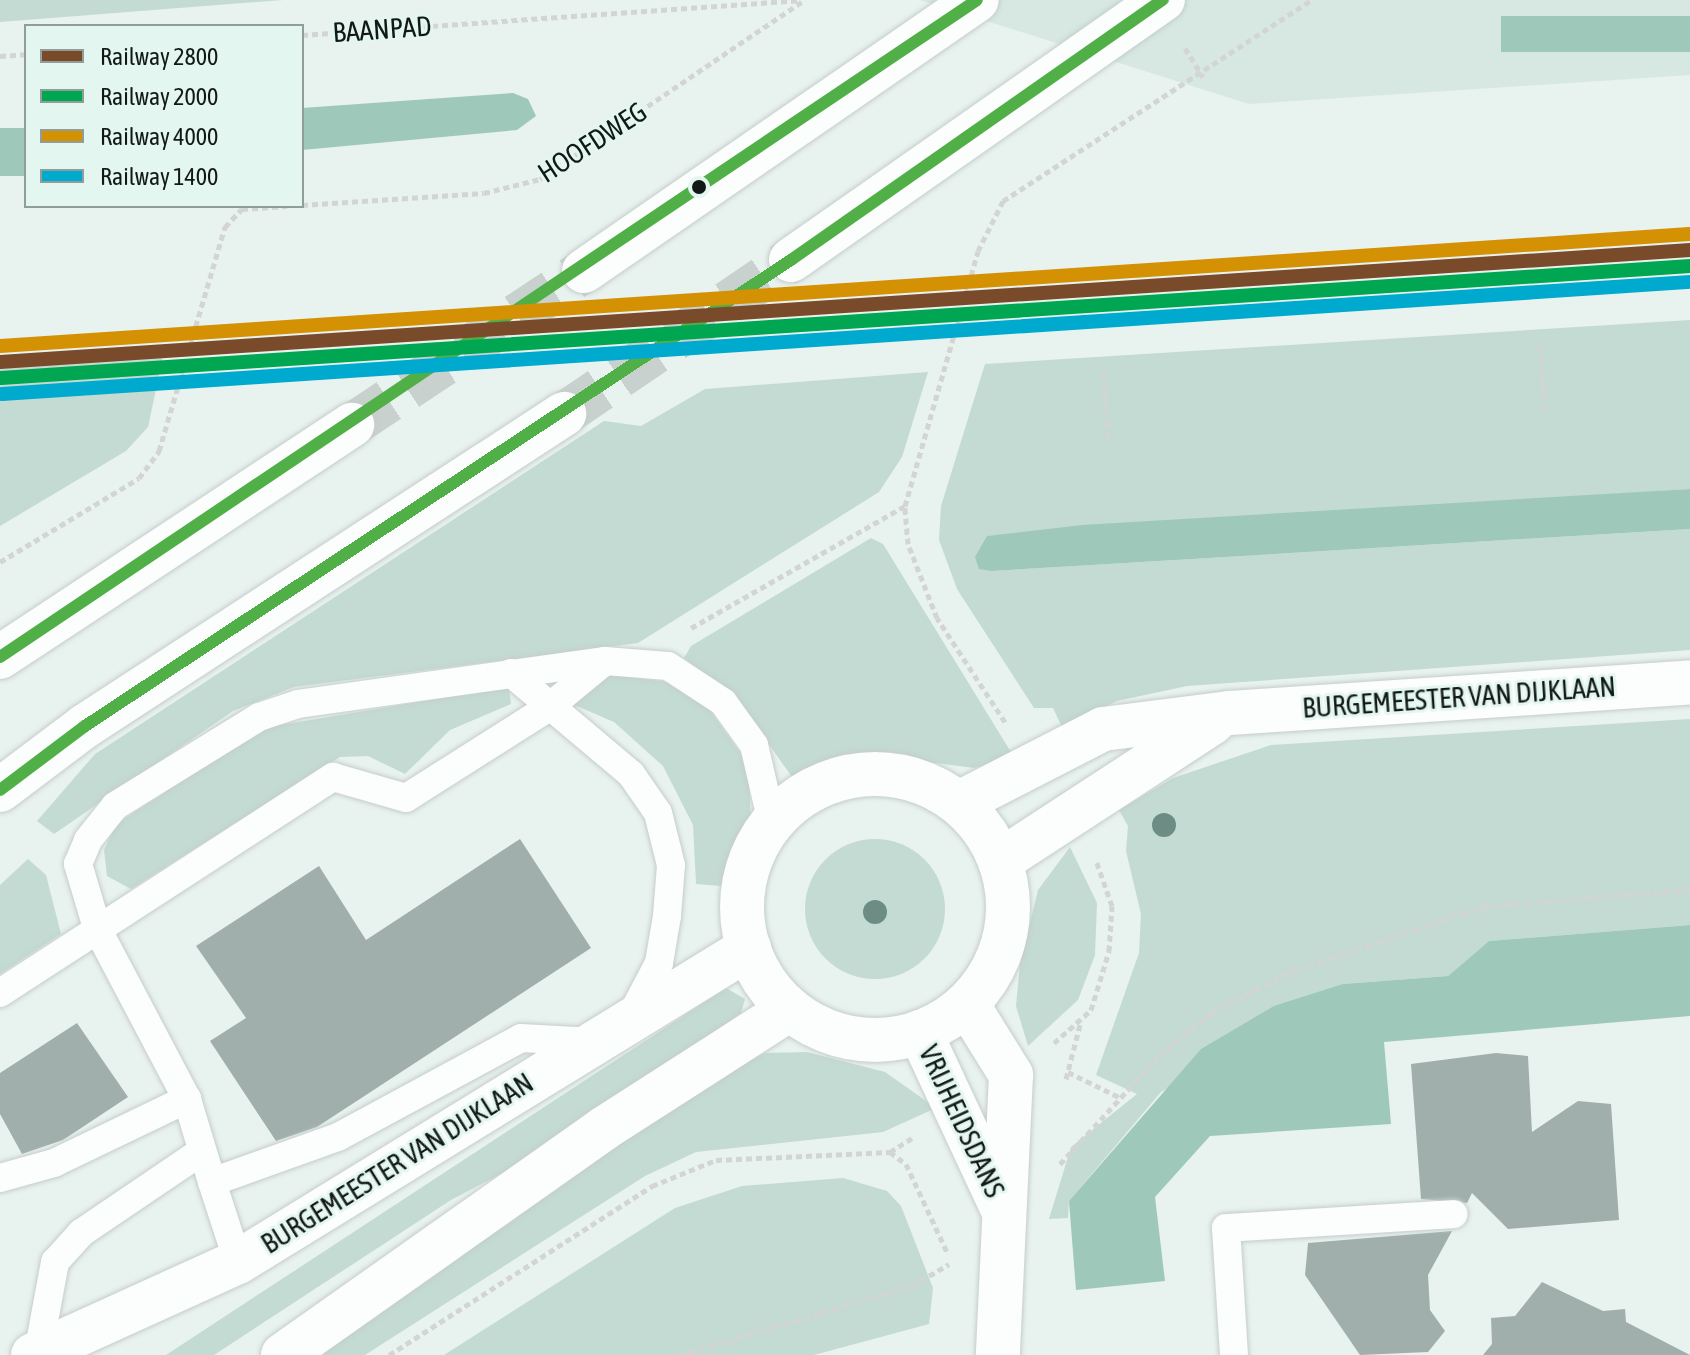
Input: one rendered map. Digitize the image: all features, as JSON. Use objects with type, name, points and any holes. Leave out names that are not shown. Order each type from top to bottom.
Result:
[{"type":"street","points":[[584,271],[977,0]]},
{"type":"street","points":[[791,260],[1163,0]]},
{"type":"street","points":[[0,790],[98,717],[564,414]]},
{"type":"street","points":[[0,657],[352,425]]},
{"type":"street","name":"BURGEMEESTER VAN DIJKLAAN","points":[[959,803],[1103,729],[1229,713],[1690,682]]},
{"type":"street","name":"BURGEMEESTER VAN DIJKLAAN","points":[[1000,861],[1229,713]]},
{"type":"street","points":[[864,774],[913,779],[959,803],[1000,861],[1007,889],[1004,943],[967,1004],[920,1032],[865,1040],[825,1030],[790,1009],[749,948],[746,876],[772,823],[814,790],[864,774]]},
{"type":"street","name":"BURGEMEESTER VAN DIJKLAAN","points":[[36,1354],[238,1262],[749,948]]},
{"type":"street","name":"VRIJHEIDSDANS","points":[[967,1004],[1022,1068],[1003,1210],[998,1339]]},
{"type":"street","points":[[283,1355],[603,1129],[790,1009]]},
{"type":"street","name":"VRIJHEIDSDANS","points":[[920,1032],[1003,1210]]},
{"type":"lane","points":[[238,1262],[187,1099],[97,928],[78,864],[88,840],[115,806],[246,725],[298,704],[511,673],[639,659],[668,666],[723,702],[754,745],[772,823]]},
{"type":"lane","points":[[0,993],[333,777],[406,798],[548,708],[605,661]]},
{"type":"lane","points":[[212,1182],[338,1137],[521,1038],[613,1031],[659,963],[671,865],[661,826],[631,774],[548,708],[511,673]]},
{"type":"lane","points":[[0,1178],[54,1163],[187,1099]]},
{"type":"lane","points":[[36,1354],[55,1262],[81,1233],[202,1151]]},
{"type":"lane","points":[[1234,1355],[1226,1228],[1454,1214]]},
{"type":"path","name":"BAANPAD","points":[[304,35],[801,0]]},
{"type":"path","name":"HOOFDWEG","points":[[304,205],[484,193],[540,179],[801,0]]},
{"type":"path","points":[[1033,766],[937,618],[908,544],[905,506],[978,251],[1003,201],[1311,0]]},
{"type":"path","points":[[0,56],[24,54]]},
{"type":"path","points":[[0,562],[139,478],[159,451],[225,227],[242,209],[257,208]]},
{"type":"path","points":[[1541,346],[1544,415]]},
{"type":"path","points":[[1103,372],[1109,441]]},
{"type":"path","points":[[639,659],[905,506]]},
{"type":"path","points":[[1022,1068],[1091,1010],[1109,951],[1112,906],[1098,863],[1067,816]]},
{"type":"path","points":[[679,1355],[912,1286],[952,1263],[1003,1210],[1050,1175],[1121,1098],[1211,1013],[1290,972],[1485,906],[1690,890]]},
{"type":"path","points":[[1022,1068],[1121,1098]]},
{"type":"path","points":[[389,1355],[652,1186],[716,1160],[890,1152],[956,1109]]},
{"type":"path","points":[[890,1152],[906,1164],[952,1263],[998,1339]]},
{"type":"shaded area","points":[[0,0],[283,0],[0,22]]},
{"type":"shaded area","points":[[920,0],[1690,0],[1690,75],[1249,104]]},
{"type":"shaded area","points":[[1501,16],[1690,16],[1690,52],[1501,52]]},
{"type":"shaded area","points":[[513,93],[528,99],[536,116],[517,130],[304,150],[304,108]]},
{"type":"shaded area","points":[[0,128],[24,128],[24,176],[0,176]]},
{"type":"shaded area","points":[[1690,320],[1690,489],[987,536],[992,571],[1690,529],[1690,650],[1187,686],[1117,701],[1062,727],[1053,708],[1034,708],[957,589],[939,540],[941,506],[985,364]]},
{"type":"shaded area","points":[[163,356],[148,427],[126,451],[0,526],[0,366]]},
{"type":"shaded area","points":[[928,372],[902,457],[879,492],[638,643],[294,687],[233,711],[54,834],[37,821],[95,754],[604,421],[641,426],[705,389]]},
{"type":"shaded area","points":[[1690,489],[1690,529],[992,571],[979,569],[975,557],[987,536],[1082,525]]},
{"type":"shaded area","points":[[871,538],[883,544],[1014,757],[974,768],[873,755],[792,777],[737,699],[684,658],[691,646]]},
{"type":"shaded area","points":[[604,673],[673,683],[709,709],[748,764],[751,818],[721,886],[696,884],[693,825],[663,766],[614,722],[572,704]]},
{"type":"shaded area","points":[[509,687],[511,704],[450,730],[405,774],[368,756],[340,757],[131,889],[107,876],[104,850],[115,825],[262,728]]},
{"type":"shaded area","points":[[1690,719],[1690,925],[1489,941],[1448,976],[1343,984],[1161,1092],[1069,1201],[1068,1218],[1049,1219],[1071,1147],[1137,1094],[1096,1075],[1139,953],[1141,914],[1126,851],[1128,826],[1119,810],[1173,778],[1271,745]]},
{"type":"shaded area","points":[[875,839],[902,844],[924,860],[940,882],[945,909],[940,936],[924,958],[902,974],[875,979],[848,974],[826,958],[810,936],[805,909],[810,882],[826,860],[848,844]]},
{"type":"shaded area","points":[[1070,847],[1097,903],[1095,955],[1078,1000],[1028,1046],[1016,1006],[1020,964],[1038,890]]},
{"type":"shaded area","points":[[28,859],[46,875],[61,934],[0,974],[0,885]]},
{"type":"shaded area","points":[[1690,925],[1690,1016],[1384,1042],[1391,1124],[1210,1136],[1155,1197],[1165,1281],[1076,1290],[1069,1201],[1201,1049],[1274,1006],[1343,984],[1448,976],[1489,941]]},
{"type":"shaded area","points":[[726,988],[745,999],[741,1013],[555,1146],[451,1200],[214,1355],[166,1355]]},
{"type":"shaded area","points":[[807,1052],[885,1072],[936,1108],[883,1132],[696,1152],[645,1176],[365,1355],[316,1355],[732,1064],[766,1053]]},
{"type":"shaded area","points":[[843,1178],[887,1191],[901,1206],[933,1288],[929,1324],[814,1355],[444,1355],[675,1208],[742,1186]]},
{"type":"building","points":[[520,839],[591,948],[317,1127],[276,1141],[210,1041],[246,1018],[196,946],[319,866],[366,940]]},
{"type":"building","points":[[77,1023],[128,1097],[63,1140],[22,1154],[0,1114],[0,1073]]},
{"type":"building","points":[[1496,1053],[1528,1056],[1532,1132],[1578,1101],[1611,1104],[1619,1220],[1508,1229],[1472,1193],[1467,1203],[1421,1199],[1411,1064]]},
{"type":"building","points":[[1452,1231],[1428,1275],[1430,1310],[1445,1331],[1428,1352],[1360,1355],[1305,1275],[1308,1243]]},
{"type":"building","points":[[1542,1282],[1603,1311],[1625,1309],[1626,1322],[1690,1355],[1483,1355],[1492,1344],[1491,1318],[1515,1316]]},
{"type":"tunnel","points":[[564,414],[791,260]]},
{"type":"tunnel","points":[[352,425],[584,271]]},
{"type":"rail line","name":"4000","points":[[0,346],[1689,234]]},
{"type":"rail line","name":"2800","points":[[0,362],[1690,250]]},
{"type":"rail line","name":"2000","points":[[1,378],[1690,266]]},
{"type":"rail line","name":"1400","points":[[2,394],[1690,282]]},
{"type":"transit line","points":[[0,657],[977,0]]},
{"type":"transit line","points":[[0,790],[85,726],[791,260],[1163,0]]}]
